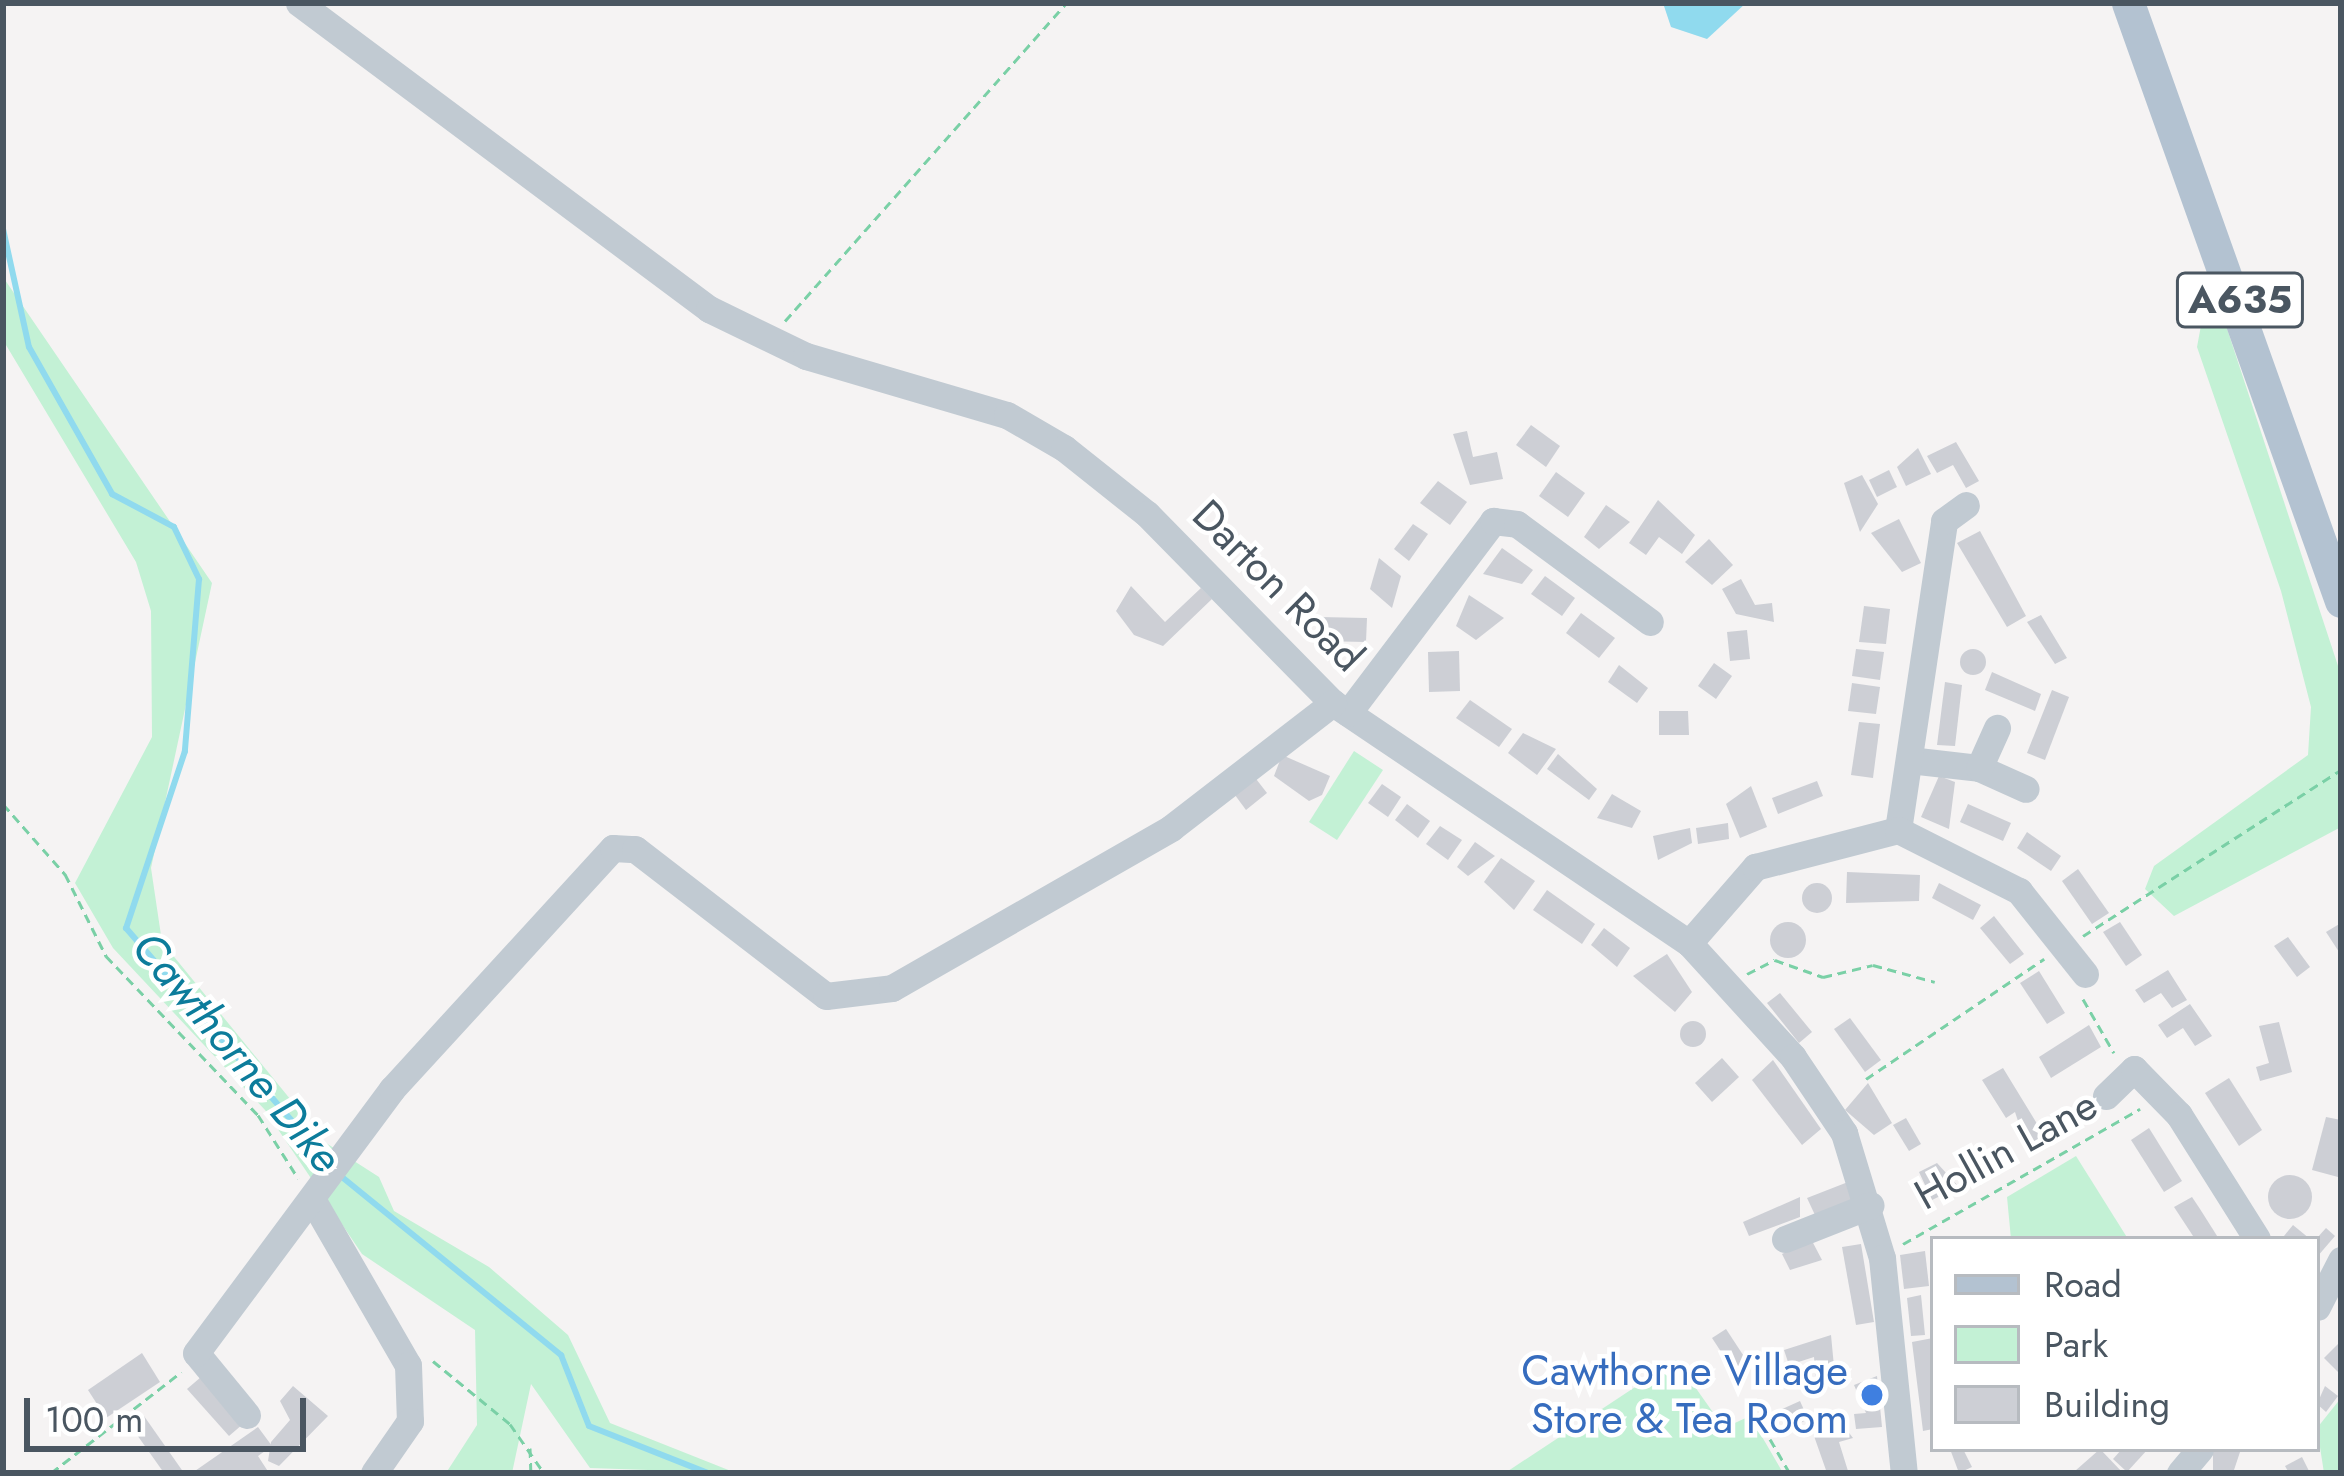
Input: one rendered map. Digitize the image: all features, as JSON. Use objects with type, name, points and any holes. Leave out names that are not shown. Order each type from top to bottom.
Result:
[{"type":"main road","name":"A635","points":[[2128,3],[2341,602]]},
{"type":"street","name":"Darton Road","points":[[299,3],[709,309],[768,341],[1007,415],[1064,448],[1176,541],[1341,708],[1689,944],[1733,987],[1827,1103],[1871,1205],[1882,1258],[1904,1473]]},
{"type":"street","points":[[1898,830],[1945,510]]},
{"type":"street","points":[[247,1415],[196,1352],[340,1159],[613,848],[635,848],[826,996],[892,988],[1172,828],[1341,708],[1493,520],[1517,524],[1650,622]]},
{"type":"street","points":[[1979,768],[1997,728]]},
{"type":"street","points":[[1909,760],[1979,768],[2026,789]]},
{"type":"street","points":[[1689,944],[1756,867],[1898,830],[1969,857],[2066,946],[2085,974]]},
{"type":"street","points":[[2107,1096],[2134,1069],[2161,1096],[2255,1236]]},
{"type":"street","points":[[317,1191],[408,1364],[410,1421],[374,1473]]},
{"type":"street","points":[[1785,1239],[1871,1205]]},
{"type":"path","points":[[768,341],[1066,3]]},
{"type":"path","points":[[1867,1079],[2341,770]]},
{"type":"path","points":[[3,804],[65,874],[106,956],[258,1115],[317,1191]]},
{"type":"path","points":[[1733,987],[1775,960],[1823,977],[1874,965],[1935,982]]},
{"type":"path","points":[[2085,974],[2080,995],[2134,1069]]},
{"type":"path","name":"Hollin Lane","points":[[1882,1258],[2161,1096]]},
{"type":"path","points":[[418,1347],[530,1446],[544,1473]]},
{"type":"path","points":[[51,1473],[166,1392],[196,1352]]},
{"type":"path","points":[[1770,1439],[1790,1473]]},
{"type":"path","points":[[530,1446],[531,1473]]},
{"type":"green space","points":[[3,277],[212,583],[151,868],[162,942],[326,1143],[379,1177],[394,1211],[489,1267],[568,1335],[610,1423],[736,1473],[590,1468],[531,1384],[512,1473],[446,1473],[477,1425],[475,1330],[362,1254],[265,1110],[113,948],[75,883],[152,737],[151,611],[136,562],[3,340]]},
{"type":"green space","points":[[2210,277],[2341,675],[2341,827],[2174,916],[2145,889],[2154,866],[2308,755],[2311,707],[2281,591],[2197,347]]},
{"type":"green space","points":[[1354,751],[1383,770],[1337,840],[1309,822]]},
{"type":"green space","points":[[2076,1156],[2126,1236],[2011,1236],[2007,1197]]},
{"type":"green space","points":[[1676,1360],[1724,1428],[1750,1416],[1783,1473],[1505,1473]]},
{"type":"green space","points":[[2341,1398],[2341,1473],[2324,1473],[2320,1424]]},
{"type":"water","points":[[1663,3],[1746,3],[1707,39],[1671,27]]},
{"type":"building","points":[[1531,425],[1560,446],[1546,467],[1516,445]]},
{"type":"building","points":[[1467,431],[1473,457],[1497,452],[1503,479],[1470,485],[1453,434]]},
{"type":"building","points":[[1956,442],[1979,481],[1966,488],[1953,465],[1937,473],[1927,456]]},
{"type":"building","points":[[1918,448],[1931,474],[1906,486],[1897,467]]},
{"type":"building","points":[[1889,470],[1897,487],[1877,497],[1869,480]]},
{"type":"building","points":[[1556,472],[1585,493],[1568,517],[1539,496]]},
{"type":"building","points":[[1862,475],[1878,504],[1860,532],[1844,483]]},
{"type":"building","points":[[1438,481],[1467,502],[1450,525],[1420,503]]},
{"type":"building","points":[[1658,500],[1695,535],[1682,554],[1659,537],[1646,555],[1629,543]]},
{"type":"building","points":[[1606,505],[1630,522],[1599,549],[1584,537]]},
{"type":"building","points":[[1899,519],[1921,563],[1902,572],[1871,533]]},
{"type":"building","points":[[1413,524],[1428,534],[1409,561],[1394,549]]},
{"type":"building","points":[[1980,531],[2026,616],[2007,627],[1957,543]]},
{"type":"building","points":[[1709,539],[1733,565],[1712,585],[1685,562]]},
{"type":"building","points":[[1502,548],[1533,570],[1522,584],[1483,574]]},
{"type":"building","points":[[1379,558],[1401,576],[1392,608],[1370,589]]},
{"type":"building","points":[[1545,576],[1575,598],[1562,616],[1531,594]]},
{"type":"building","points":[[1741,579],[1755,605],[1772,603],[1774,622],[1736,614],[1722,589]]},
{"type":"building","points":[[1131,586],[1165,622],[1201,588],[1212,599],[1163,646],[1134,635],[1116,611]]},
{"type":"building","points":[[1469,595],[1504,618],[1476,640],[1456,626]]},
{"type":"building","points":[[1864,606],[1890,609],[1886,644],[1859,642]]},
{"type":"building","points":[[1581,613],[1615,638],[1599,658],[1566,633]]},
{"type":"building","points":[[2041,615],[2067,658],[2055,664],[2027,622]]},
{"type":"building","points":[[1319,617],[1367,618],[1366,642],[1319,641]]},
{"type":"building","points":[[1747,630],[1750,659],[1730,661],[1727,632]]},
{"type":"building","points":[[1856,649],[1884,652],[1880,680],[1852,676]]},
{"type":"building","points":[[1973,649],[1986,662],[1973,675],[1960,662]]},
{"type":"building","points":[[1459,651],[1460,691],[1429,692],[1428,652]]},
{"type":"building","points":[[1714,663],[1732,676],[1716,699],[1698,686]]},
{"type":"building","points":[[1619,665],[1648,688],[1637,703],[1608,682]]},
{"type":"building","points":[[1992,672],[2041,694],[2035,711],[1985,690]]},
{"type":"building","points":[[1945,682],[1962,685],[1955,746],[1937,745]]},
{"type":"building","points":[[1852,683],[1880,687],[1876,714],[1848,711]]},
{"type":"building","points":[[2052,690],[2069,697],[2045,760],[2027,753]]},
{"type":"building","points":[[1470,700],[1512,729],[1499,747],[1456,718]]},
{"type":"building","points":[[1659,711],[1688,711],[1689,735],[1659,735]]},
{"type":"building","points":[[1859,722],[1880,724],[1873,778],[1851,775]]},
{"type":"building","points":[[1523,733],[1556,749],[1537,775],[1508,753]]},
{"type":"building","points":[[1558,754],[1597,789],[1589,800],[1547,769]]},
{"type":"building","points":[[1282,755],[1330,776],[1322,795],[1309,801],[1274,776]]},
{"type":"building","points":[[1253,775],[1267,793],[1246,810],[1232,791]]},
{"type":"building","points":[[1939,776],[1955,782],[1949,829],[1921,817]]},
{"type":"building","points":[[1817,781],[1823,796],[1778,814],[1772,798]]},
{"type":"building","points":[[1382,784],[1401,797],[1388,817],[1368,803]]},
{"type":"building","points":[[1751,786],[1767,827],[1740,838],[1726,804]]},
{"type":"building","points":[[1612,794],[1641,811],[1632,828],[1597,818]]},
{"type":"building","points":[[1407,804],[1430,821],[1418,838],[1395,820]]},
{"type":"building","points":[[1968,804],[2011,823],[2003,841],[1960,822]]},
{"type":"building","points":[[1728,823],[1729,839],[1698,844],[1696,828]]},
{"type":"building","points":[[1440,826],[1462,840],[1448,860],[1426,844]]},
{"type":"building","points":[[1690,828],[1692,843],[1658,860],[1653,836]]},
{"type":"building","points":[[2027,832],[2061,856],[2051,871],[2017,848]]},
{"type":"building","points":[[1475,842],[1495,856],[1468,876],[1457,867]]},
{"type":"building","points":[[1501,858],[1535,881],[1514,910],[1484,882]]},
{"type":"building","points":[[2078,869],[2109,913],[2092,924],[2062,881]]},
{"type":"building","points":[[1847,872],[1920,875],[1919,901],[1846,903]]},
{"type":"building","points":[[1817,883],[1828,887],[1832,898],[1828,909],[1817,913],[1806,909],[1802,898],[1806,887]]},
{"type":"building","points":[[1939,883],[1981,905],[1973,920],[1932,898]]},
{"type":"building","points":[[1547,890],[1595,924],[1582,944],[1533,910]]},
{"type":"building","points":[[1994,916],[2024,954],[2010,964],[1980,928]]},
{"type":"building","points":[[1788,922],[1800,928],[1806,940],[1800,952],[1788,958],[1776,952],[1770,940],[1776,928]]},
{"type":"building","points":[[2120,922],[2142,955],[2126,966],[2103,932]]},
{"type":"building","points":[[2341,923],[2341,955],[2326,932]]},
{"type":"building","points":[[1604,928],[1630,948],[1617,967],[1591,945]]},
{"type":"building","points":[[2288,937],[2310,967],[2297,977],[2274,946]]},
{"type":"building","points":[[1667,954],[1692,992],[1675,1012],[1633,976]]},
{"type":"building","points":[[2168,970],[2187,1000],[2172,1008],[2161,993],[2144,1003],[2135,990]]},
{"type":"building","points":[[2039,971],[2065,1013],[2047,1024],[2020,983]]},
{"type":"building","points":[[1780,993],[1812,1032],[1799,1043],[1767,1003]]},
{"type":"building","points":[[2190,1004],[2212,1036],[2195,1046],[2183,1028],[2167,1038],[2158,1025]]},
{"type":"building","points":[[1850,1018],[1881,1060],[1865,1072],[1834,1029]]},
{"type":"building","points":[[1693,1021],[1706,1034],[1693,1047],[1680,1034]]},
{"type":"building","points":[[2279,1022],[2292,1072],[2260,1081],[2256,1067],[2269,1063],[2259,1026]]},
{"type":"building","points":[[2089,1025],[2101,1047],[2051,1078],[2039,1057]]},
{"type":"building","points":[[1722,1058],[1739,1077],[1712,1102],[1695,1083]]},
{"type":"building","points":[[1773,1060],[1821,1129],[1802,1145],[1752,1080]]},
{"type":"building","points":[[2003,1068],[2050,1145],[2030,1157],[2015,1112],[2006,1118],[1982,1080]]},
{"type":"building","points":[[2229,1078],[2262,1130],[2239,1146],[2205,1093]]},
{"type":"building","points":[[1868,1083],[1892,1123],[1874,1135],[1845,1110]]},
{"type":"building","points":[[2326,1117],[2341,1120],[2338,1177],[2312,1170]]},
{"type":"building","points":[[1906,1118],[1921,1144],[1909,1151],[1893,1125]]},
{"type":"building","points":[[2149,1128],[2182,1181],[2164,1192],[2131,1140]]},
{"type":"building","points":[[1937,1163],[1959,1187],[1932,1200],[1919,1172]]},
{"type":"building","points":[[2290,1175],[2306,1181],[2312,1197],[2306,1213],[2290,1219],[2274,1213],[2268,1197],[2274,1181]]},
{"type":"building","points":[[1848,1182],[1853,1201],[1815,1215],[1807,1198]]},
{"type":"building","points":[[1800,1197],[1800,1217],[1749,1236],[1743,1222]]},
{"type":"building","points":[[2192,1197],[2217,1236],[2193,1236],[2174,1207]]},
{"type":"building","points":[[2293,1225],[2306,1236],[2284,1236]]},
{"type":"building","points":[[2326,1228],[2335,1236],[2320,1254],[2320,1236]]},
{"type":"building","points":[[1811,1239],[1822,1260],[1790,1270],[1782,1254]]},
{"type":"building","points":[[1861,1244],[1874,1322],[1856,1325],[1842,1247]]},
{"type":"building","points":[[1925,1251],[1929,1286],[1904,1289],[1900,1255]]},
{"type":"building","points":[[1921,1295],[1925,1335],[1911,1336],[1907,1298]]},
{"type":"building","points":[[1726,1329],[1747,1361],[1733,1370],[1712,1338]]},
{"type":"building","points":[[1831,1335],[1835,1377],[1816,1383],[1814,1357],[1789,1365],[1784,1350]]},
{"type":"building","points":[[1930,1339],[1930,1430],[1923,1431],[1912,1342]]},
{"type":"building","points":[[2341,1341],[2341,1371],[2339,1373],[2324,1358]]},
{"type":"building","points":[[142,1353],[160,1382],[106,1418],[88,1390]]},
{"type":"building","points":[[1877,1376],[1882,1427],[1856,1429],[1854,1414],[1866,1413],[1854,1385]]},
{"type":"building","points":[[201,1377],[243,1424],[229,1436],[187,1389]]},
{"type":"building","points":[[293,1386],[328,1416],[279,1466],[268,1461],[271,1442],[290,1420],[280,1401]]},
{"type":"building","points":[[2325,1386],[2338,1396],[2326,1412],[2320,1397]]},
{"type":"building","points":[[1800,1401],[1808,1419],[1789,1429],[1780,1410]]},
{"type":"building","points":[[144,1416],[184,1473],[164,1473],[130,1425]]},
{"type":"building","points":[[1843,1425],[1853,1438],[1839,1442],[1848,1471],[1827,1473],[1814,1436]]},
{"type":"building","points":[[258,1427],[272,1446],[258,1456],[269,1473],[192,1473]]},
{"type":"building","points":[[1951,1452],[1964,1452],[1972,1467],[1959,1473]]},
{"type":"building","points":[[2103,1452],[2123,1473],[2077,1473]]},
{"type":"building","points":[[2119,1452],[2145,1452],[2127,1472],[2113,1459]]},
{"type":"building","points":[[2213,1452],[2240,1452],[2233,1473],[2213,1473]]},
{"type":"building","points":[[2302,1457],[2310,1473],[2289,1473],[2285,1466]]},
{"type":"waterway","name":"Cawthorne Dike","points":[[3,229],[29,347],[112,494],[174,527],[199,579],[185,751],[126,928],[328,1163]]},
{"type":"waterway","name":"Cawthorne Dike","points":[[337,1173],[561,1355],[589,1426],[708,1473]]},
{"type":"place","name":"Cawthorne Village Store & Tea Room","points":[[1872,1395]]}]
